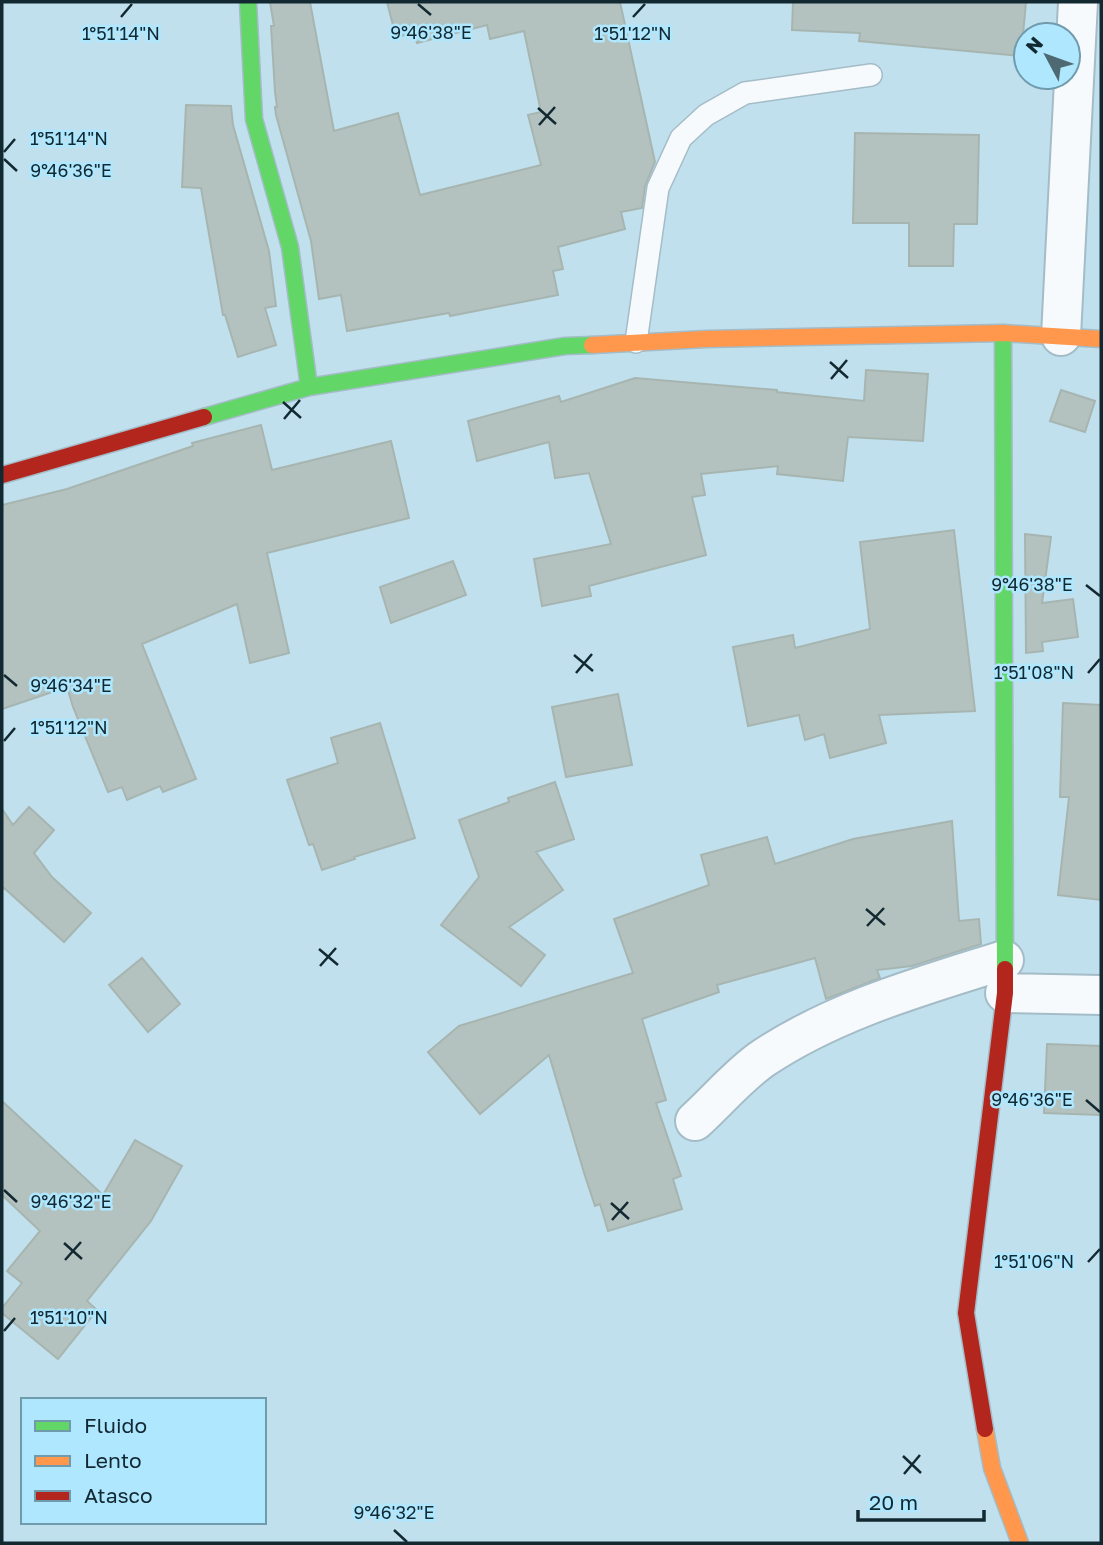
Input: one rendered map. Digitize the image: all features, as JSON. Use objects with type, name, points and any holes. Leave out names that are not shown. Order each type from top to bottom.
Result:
[{"type":"street","points":[[248,2],[254,119],[290,247],[309,387]]},
{"type":"street","points":[[1061,336],[1078,2]]},
{"type":"street","points":[[2,475],[309,387],[565,346],[706,339],[1003,334],[1101,339]]},
{"type":"street","points":[[1003,334],[1004,976],[966,1313],[992,1468],[1020,1543]]},
{"type":"street","points":[[695,1121],[761,1060],[831,1020],[915,988],[1004,976],[1101,995]]},
{"type":"lane","points":[[636,342],[658,188],[681,138],[706,114],[745,93],[872,75]]},
{"type":"building","points":[[270,2],[310,2],[334,131],[398,113],[420,195],[541,165],[528,115],[541,112],[524,31],[490,39],[487,25],[417,43],[414,33],[396,37],[387,2],[620,2],[655,162],[645,186],[642,208],[621,212],[625,229],[558,247],[563,269],[553,271],[558,295],[450,316],[449,313],[347,331],[341,295],[319,299],[311,241],[276,115],[271,26],[274,26]]},
{"type":"building","points":[[793,2],[1026,2],[1024,21],[1012,21],[1012,55],[859,41],[860,33],[792,30]]},
{"type":"building","points":[[186,105],[231,106],[233,125],[269,251],[276,306],[265,308],[276,345],[238,357],[223,315],[201,188],[182,187]]},
{"type":"building","points":[[855,133],[979,135],[977,224],[954,224],[953,266],[909,266],[909,223],[853,223]]},
{"type":"building","points":[[866,370],[928,374],[923,441],[848,437],[843,481],[777,474],[778,466],[701,474],[705,495],[692,497],[706,555],[589,586],[591,596],[542,606],[534,559],[611,544],[589,473],[555,478],[549,442],[477,461],[468,421],[559,396],[561,402],[635,378],[777,390],[864,401]]},
{"type":"building","points":[[1061,390],[1095,401],[1085,432],[1050,421]]},
{"type":"building","points":[[261,425],[272,470],[391,441],[409,518],[267,553],[289,653],[250,663],[237,604],[142,644],[196,779],[163,792],[160,786],[127,800],[122,787],[108,792],[67,687],[2,709],[2,505],[67,489],[193,446],[192,443]]},
{"type":"building","points":[[954,530],[975,711],[879,715],[886,743],[830,758],[824,734],[805,740],[799,715],[748,726],[733,647],[793,635],[795,648],[870,629],[860,542]]},
{"type":"building","points":[[1025,534],[1051,537],[1042,603],[1073,599],[1078,637],[1042,642],[1043,651],[1026,653]]},
{"type":"building","points":[[453,561],[466,595],[391,623],[380,587]]},
{"type":"building","points":[[618,694],[632,765],[566,777],[552,707]]},
{"type":"building","points":[[1063,703],[1101,705],[1101,900],[1058,895],[1069,797],[1060,797]]},
{"type":"building","points":[[380,723],[415,838],[322,870],[313,844],[309,845],[287,780],[338,763],[331,738]]},
{"type":"building","points":[[555,782],[574,839],[536,852],[563,890],[509,927],[545,955],[521,986],[441,925],[479,877],[459,820],[509,802],[508,798]]},
{"type":"building","points":[[29,807],[54,830],[34,853],[52,877],[91,913],[64,942],[4,888],[2,890],[2,809],[13,825]]},
{"type":"building","points":[[952,821],[959,921],[979,919],[981,944],[912,966],[877,970],[880,978],[826,999],[815,958],[717,985],[719,992],[642,1019],[666,1100],[656,1103],[681,1176],[673,1179],[682,1209],[608,1231],[600,1204],[595,1206],[549,1055],[480,1114],[428,1052],[459,1026],[633,973],[614,919],[709,885],[701,855],[767,837],[775,864],[853,839]]},
{"type":"building","points":[[142,958],[180,1004],[148,1032],[109,985]]},
{"type":"building","points":[[1047,1044],[1101,1046],[1101,1115],[1044,1113]]},
{"type":"building","points":[[2,1101],[103,1195],[135,1140],[182,1166],[151,1221],[87,1301],[97,1310],[58,1359],[2,1313],[2,1308],[22,1283],[7,1271],[40,1231],[2,1195]]},
{"type":"traffic: fast","points":[[248,2],[254,119],[290,247],[309,387]]},
{"type":"traffic: fast","points":[[1003,333],[1005,969]]},
{"type":"traffic: fast","points":[[204,417],[309,387],[565,346],[592,345]]},
{"type":"traffic: slow","points":[[592,345],[706,339],[1003,333],[1101,339]]},
{"type":"traffic: slow","points":[[985,1429],[992,1468],[1020,1543]]},
{"type":"traffic: jam","points":[[2,475],[204,417]]},
{"type":"traffic: jam","points":[[985,1429],[966,1313],[1005,993],[1005,969]]}]
